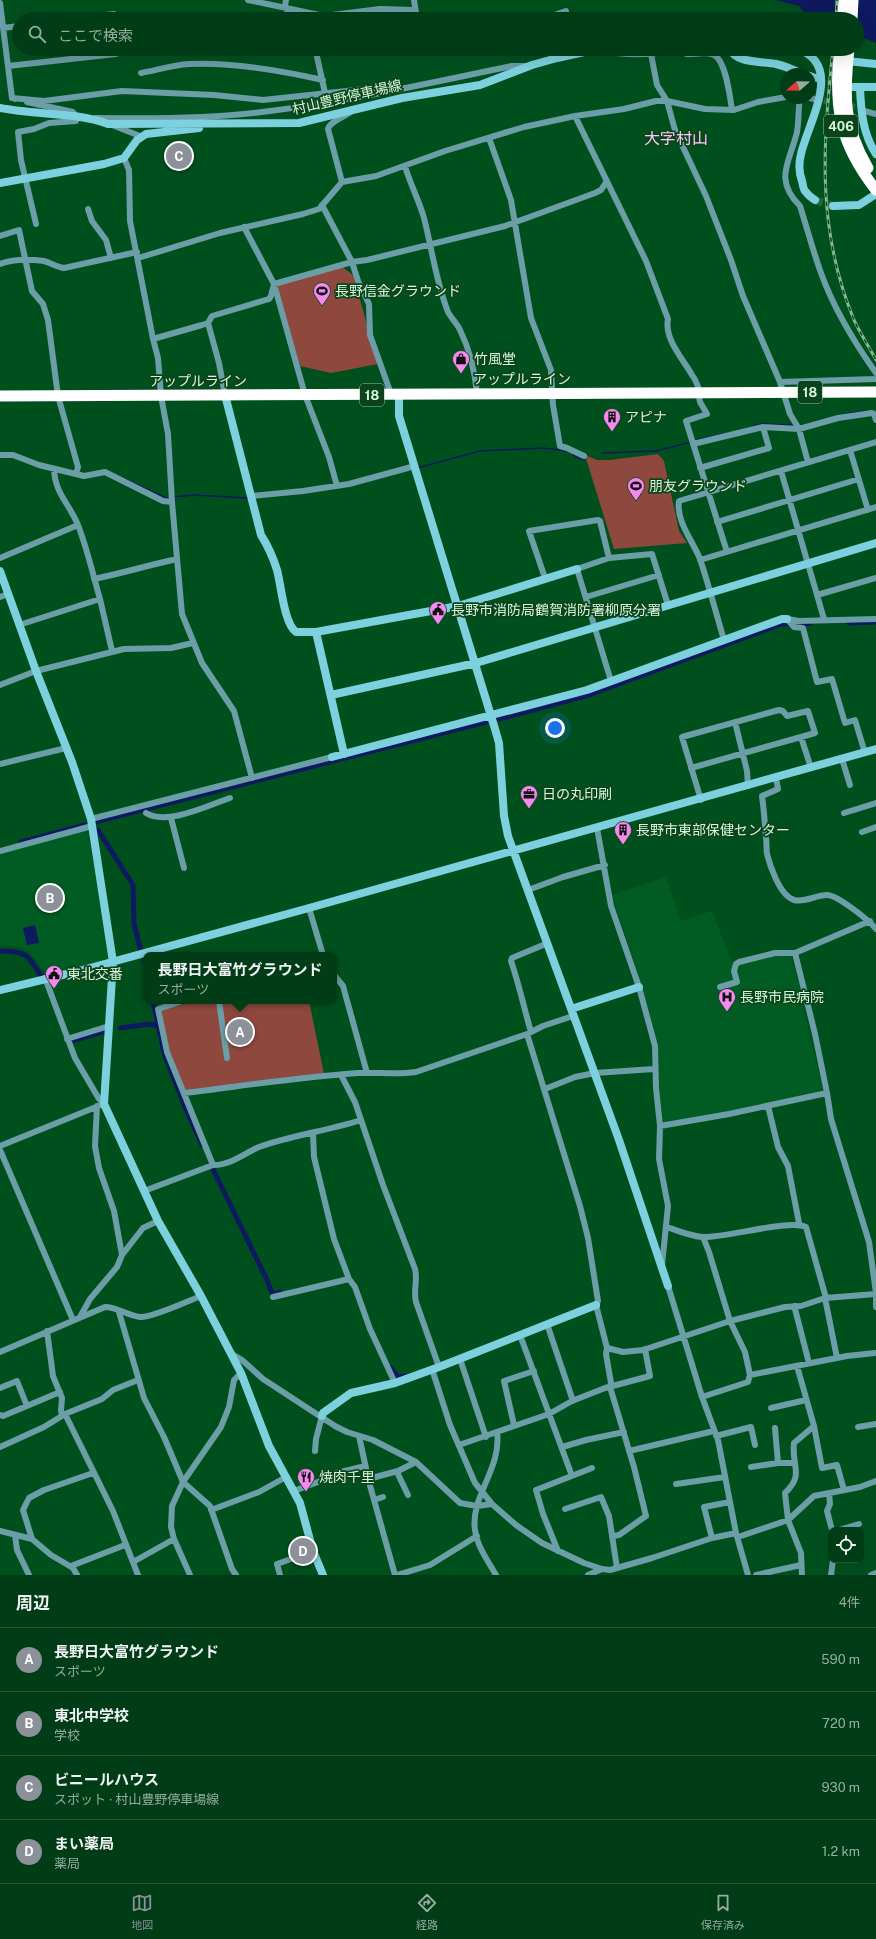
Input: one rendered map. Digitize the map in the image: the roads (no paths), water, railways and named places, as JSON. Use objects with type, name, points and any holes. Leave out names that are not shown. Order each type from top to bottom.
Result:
[{"type":"highway","points":[[843,12],[844,0]]},
{"type":"highway","points":[[852,12],[853,0]]},
{"type":"highway","name":"406","points":[[844,56],[837,90],[842,130],[852,156],[876,190]]},
{"type":"highway","name":"406","points":[[845,56],[846,109],[851,130],[858,149],[876,178]]},
{"type":"highway","name":"アップルライン","points":[[0,396],[876,392]]},
{"type":"street","points":[[248,0],[302,12]]},
{"type":"street","points":[[286,0],[288,12]]},
{"type":"street","points":[[356,12],[380,9],[415,10],[414,0]]},
{"type":"street","points":[[0,3],[12,98]]},
{"type":"street","points":[[3,28],[12,27]]},
{"type":"street","points":[[8,66],[98,56]]},
{"type":"street","points":[[316,56],[323,80],[325,93]]},
{"type":"street","name":"村山豊野停車場線","points":[[0,108],[38,114],[92,118],[108,124],[299,123],[402,98],[480,85],[532,65],[570,56]]},
{"type":"street","points":[[651,56],[657,85],[667,101],[675,130],[706,196],[731,260],[743,296],[780,382],[787,405],[799,429],[808,462]]},
{"type":"street","points":[[715,56],[718,58],[726,78],[732,110]]},
{"type":"street","points":[[736,56],[743,59],[775,64],[786,68]]},
{"type":"street","points":[[812,56],[821,72],[821,89],[818,106],[801,155],[800,174],[805,192],[815,200]]},
{"type":"street","points":[[853,56],[876,64]]},
{"type":"street","points":[[141,73],[175,66],[198,64],[256,69],[323,80]]},
{"type":"street","points":[[92,118],[156,119],[261,112],[330,102],[512,66],[532,65]]},
{"type":"street","points":[[12,98],[44,101],[122,91],[214,95],[263,100],[393,86],[400,88]]},
{"type":"street","points":[[876,87],[856,88],[858,109],[867,138],[876,154]]},
{"type":"street","points":[[12,98],[73,112],[77,117],[76,121],[49,123],[34,129],[18,132],[25,178],[36,224]]},
{"type":"street","points":[[0,264],[12,261],[43,261],[57,267],[64,268],[110,258],[138,255],[244,227],[302,214],[320,208],[342,182],[376,176],[445,151],[524,127],[576,116],[624,109],[656,101],[667,101],[705,109],[732,110],[758,102],[780,98]]},
{"type":"street","points":[[799,104],[797,130],[787,159],[785,175],[786,187],[792,198],[800,206],[821,273],[835,305],[853,338],[876,373]]},
{"type":"street","points":[[858,109],[876,114]]},
{"type":"street","points":[[342,182],[328,129],[332,123],[346,117],[352,111]]},
{"type":"street","points":[[576,116],[646,261],[668,319],[667,327],[672,340],[693,376],[699,392],[700,402],[707,414],[686,421],[727,552]]},
{"type":"street","points":[[108,124],[140,136]]},
{"type":"street","points":[[0,182],[104,164],[124,158],[140,136],[146,134],[195,129],[211,124]]},
{"type":"street","points":[[489,138],[511,200],[531,318],[550,370],[553,405],[560,446],[584,456]]},
{"type":"street","points":[[124,158],[129,170],[130,221],[138,255],[153,340],[158,358],[161,396],[168,434],[172,502],[182,614],[202,663],[234,711],[252,778]]},
{"type":"street","points":[[405,166],[410,185],[423,216],[449,313],[460,328],[466,344],[475,378],[477,394]]},
{"type":"street","points":[[274,284],[352,262],[367,260],[474,234],[515,222],[595,193],[601,190],[607,181]]},
{"type":"street","points":[[833,206],[859,205],[876,194]]},
{"type":"street","points":[[322,205],[352,262],[358,281],[369,304],[370,335],[395,394],[399,416],[476,663],[499,743],[504,816],[513,851],[619,1140],[668,1286],[702,1397],[715,1433],[737,1535],[748,1575]]},
{"type":"street","points":[[88,210],[92,221],[106,240],[110,258]]},
{"type":"street","points":[[244,227],[274,284],[305,395],[329,457],[337,486]]},
{"type":"street","points":[[0,236],[20,230],[32,291],[43,304],[48,320],[58,396],[78,467],[76,474]]},
{"type":"street","points":[[153,340],[208,323],[212,316],[269,299],[274,284]]},
{"type":"street","points":[[208,323],[261,535],[271,553],[290,625],[296,632],[316,632],[458,606],[609,558],[652,554],[668,605]]},
{"type":"street","points":[[780,382],[876,379]]},
{"type":"street","points":[[693,444],[762,427],[799,429],[838,418],[872,413],[874,414],[876,420]]},
{"type":"street","points":[[700,468],[769,448],[762,427]]},
{"type":"street","points":[[724,640],[700,560],[683,525],[678,506],[679,501],[876,442]]},
{"type":"street","points":[[850,450],[868,510]]},
{"type":"street","points":[[0,455],[13,455],[54,470],[84,476],[105,472],[163,501],[172,502]]},
{"type":"street","points":[[252,496],[337,486],[382,476],[415,466]]},
{"type":"street","points":[[54,470],[54,481],[61,497],[67,503],[78,525],[100,599],[112,652]]},
{"type":"street","points":[[781,471],[824,619]]},
{"type":"street","points":[[717,522],[859,479]]},
{"type":"street","points":[[700,560],[876,508]]},
{"type":"street","points":[[545,578],[529,531],[598,520],[600,521],[609,558]]},
{"type":"street","points":[[0,558],[78,525]]},
{"type":"street","points":[[331,695],[476,663],[876,544]]},
{"type":"street","points":[[94,579],[133,572],[143,567],[178,559]]},
{"type":"street","points":[[577,569],[611,681]]},
{"type":"street","points":[[0,571],[4,596],[19,624],[66,748],[91,823],[113,962],[109,1026],[101,1105],[95,1146],[99,1168],[114,1211],[122,1255]]},
{"type":"street","points":[[586,597],[659,575]]},
{"type":"street","points":[[817,596],[874,578],[876,586]]},
{"type":"street","points":[[19,624],[100,599]]},
{"type":"street","points":[[0,852],[91,823],[252,778],[587,690],[782,619],[876,619]]},
{"type":"street","points":[[787,619],[794,627],[803,628],[817,682],[832,679],[845,723],[855,720],[865,753]]},
{"type":"street","points":[[316,632],[344,754]]},
{"type":"street","points":[[0,685],[36,671],[83,660],[95,655],[136,648],[171,648],[193,643]]},
{"type":"street","points":[[691,768],[815,733],[808,711],[787,716],[779,710],[682,737],[691,768],[701,800]]},
{"type":"street","points":[[735,722],[748,771],[748,786]]},
{"type":"street","points":[[802,737],[811,768]]},
{"type":"street","points":[[0,764],[66,748]]},
{"type":"street","points":[[162,952],[309,908],[701,800],[876,749]]},
{"type":"street","points":[[842,759],[850,785]]},
{"type":"street","points":[[776,778],[778,789],[762,796],[767,852],[783,892],[793,900],[802,901],[826,895],[833,896],[870,920],[876,929]]},
{"type":"street","points":[[146,813],[151,816],[171,818],[230,798]]},
{"type":"street","points":[[844,813],[876,803]]},
{"type":"street","points":[[171,818],[184,868]]},
{"type":"street","points":[[862,832],[876,827]]},
{"type":"street","points":[[597,828],[612,906],[639,987],[655,1046],[654,1068],[660,1126],[659,1159],[668,1206],[667,1227],[661,1266]]},
{"type":"street","points":[[528,890],[563,877],[604,865]]},
{"type":"street","points":[[309,908],[322,952]]},
{"type":"street","points":[[720,987],[737,982],[734,971],[736,964],[739,962],[776,953],[795,953],[870,920]]},
{"type":"street","points":[[548,943],[512,958],[511,961],[529,1033],[588,1238],[597,1303],[607,1348],[606,1354],[611,1383],[610,1387],[642,1493],[646,1516],[619,1535],[613,1536]]},
{"type":"street","points":[[607,1348],[623,1352],[645,1350],[730,1321],[785,1307],[801,1306],[825,1298],[876,1293],[869,1242],[831,1119],[815,1034],[795,953]]},
{"type":"street","points":[[0,990],[45,978],[143,956]]},
{"type":"street","points":[[45,978],[75,1058],[98,1099],[158,1221],[201,1296],[241,1373],[270,1446],[300,1503],[313,1551],[323,1575]]},
{"type":"street","points":[[337,979],[343,986],[367,1073]]},
{"type":"street","points":[[184,1093],[289,1079],[367,1073],[404,1074],[416,1072],[529,1033],[572,1012],[639,987]]},
{"type":"street","points":[[175,1004],[158,1010],[167,1052],[212,1166]]},
{"type":"street","points":[[219,1004],[227,1058]]},
{"type":"street","points":[[67,1039],[109,1026]]},
{"type":"street","points":[[545,1089],[575,1077],[595,1073],[654,1068]]},
{"type":"street","points":[[341,1075],[356,1102],[383,1185],[417,1275],[414,1293],[436,1368],[450,1425],[475,1482],[492,1504],[528,1534],[598,1572]]},
{"type":"street","points":[[660,1126],[768,1106],[826,1093]]},
{"type":"street","points":[[0,1146],[101,1105]]},
{"type":"street","points":[[768,1106],[778,1147],[788,1166],[799,1223]]},
{"type":"street","points":[[144,1191],[238,1158],[246,1152],[283,1139],[334,1129],[361,1120]]},
{"type":"street","points":[[313,1133],[314,1157],[334,1239],[349,1279],[355,1287],[370,1330],[395,1383]]},
{"type":"street","points":[[0,1150],[73,1320]]},
{"type":"street","points":[[80,1317],[90,1299],[116,1267],[122,1255],[143,1228],[158,1221]]},
{"type":"street","points":[[667,1227],[703,1237],[753,1231],[799,1223],[806,1226],[825,1298],[837,1358]]},
{"type":"street","points":[[702,1397],[748,1382],[750,1375],[745,1352],[730,1321],[703,1237]]},
{"type":"street","points":[[273,1297],[349,1279]]},
{"type":"street","points":[[0,1352],[105,1307],[112,1307],[119,1312],[145,1317],[201,1296]]},
{"type":"street","points":[[876,1299],[876,1307]]},
{"type":"street","points":[[316,1451],[316,1439],[323,1413],[351,1393],[395,1383],[436,1368],[597,1303]]},
{"type":"street","points":[[796,1306],[795,1309],[809,1363]]},
{"type":"street","points":[[119,1312],[138,1380],[183,1482],[205,1500],[211,1510],[232,1569],[236,1575]]},
{"type":"street","points":[[546,1324],[573,1400]]},
{"type":"street","points":[[47,1332],[50,1365],[62,1398],[60,1410],[112,1511],[138,1575]]},
{"type":"street","points":[[520,1335],[572,1476]]},
{"type":"street","points":[[459,1445],[486,1437],[514,1425],[549,1414],[573,1400],[610,1387],[650,1376],[645,1350]]},
{"type":"street","points":[[230,1353],[242,1360],[263,1379],[322,1416],[335,1426],[373,1440],[416,1462],[456,1500],[477,1506],[492,1504]]},
{"type":"street","points":[[750,1375],[837,1358],[876,1353]]},
{"type":"street","points":[[460,1359],[486,1437]]},
{"type":"street","points":[[797,1366],[814,1426],[822,1468],[837,1465],[844,1490]]},
{"type":"street","points":[[514,1425],[504,1381],[534,1371]]},
{"type":"street","points":[[190,1575],[174,1539],[170,1517],[175,1499],[183,1482],[221,1427],[229,1407],[234,1380],[241,1373]]},
{"type":"street","points":[[0,1446],[44,1428],[63,1415],[102,1399],[114,1390],[138,1380]]},
{"type":"street","points":[[0,1388],[17,1381],[27,1406]]},
{"type":"street","points":[[0,1415],[3,1416],[60,1392]]},
{"type":"street","points":[[771,1408],[806,1400]]},
{"type":"street","points":[[858,1427],[876,1424]]},
{"type":"street","points":[[802,1575],[801,1553],[788,1520],[785,1493],[792,1487],[796,1479],[794,1443],[814,1426]]},
{"type":"street","points":[[629,1451],[751,1427],[755,1445]]},
{"type":"street","points":[[775,1428],[778,1464]]},
{"type":"street","points":[[496,1575],[477,1536],[475,1527],[477,1506],[489,1480],[497,1456],[497,1432]]},
{"type":"street","points":[[562,1447],[624,1432]]},
{"type":"street","points":[[359,1436],[368,1479],[396,1575],[430,1565],[477,1536]]},
{"type":"street","points":[[368,1479],[397,1472],[416,1462]]},
{"type":"street","points":[[751,1467],[795,1463]]},
{"type":"street","points":[[294,1491],[331,1477],[333,1474],[365,1466]]},
{"type":"street","points":[[558,1551],[543,1514],[536,1490],[592,1468]]},
{"type":"street","points":[[397,1472],[408,1495]]},
{"type":"street","points":[[32,1539],[23,1510],[29,1498],[44,1490],[93,1473]]},
{"type":"street","points":[[211,1510],[259,1492],[286,1476]]},
{"type":"street","points":[[676,1484],[725,1477]]},
{"type":"street","points":[[588,1575],[652,1558],[712,1538],[737,1535],[788,1520],[814,1496],[864,1485],[876,1480]]},
{"type":"street","points":[[829,1492],[830,1504],[827,1511],[831,1527]]},
{"type":"street","points":[[374,1500],[383,1497]]},
{"type":"street","points":[[565,1509],[601,1497],[609,1516],[617,1568]]},
{"type":"street","points":[[712,1538],[704,1507],[730,1502]]},
{"type":"street","points":[[848,1527],[858,1524]]},
{"type":"street","points":[[0,1531],[32,1539],[51,1555],[71,1566],[77,1575]]},
{"type":"street","points":[[15,1535],[16,1550],[29,1575]]},
{"type":"street","points":[[133,1562],[174,1539]]},
{"type":"street","points":[[71,1566],[126,1545]]},
{"type":"street","points":[[280,1575],[276,1564],[313,1551]]},
{"type":"street","points":[[831,1575],[833,1563]]},
{"type":"street","points":[[756,1575],[802,1565]]},
{"type":"street","points":[[610,1570],[615,1575]]},
{"type":"street","points":[[871,1575],[876,1573]]},
{"type":"waterway","points":[[846,414],[866,411]]},
{"type":"waterway","points":[[753,426],[762,424],[793,425]]},
{"type":"waterway","points":[[696,440],[723,434]]},
{"type":"waterway","points":[[602,453],[656,451],[691,442]]},
{"type":"waterway","points":[[417,468],[480,451],[543,448],[567,451]]},
{"type":"waterway","points":[[572,454],[580,459],[585,459]]},
{"type":"waterway","points":[[105,470],[166,498],[169,498]]},
{"type":"waterway","points":[[173,497],[193,495],[249,498]]},
{"type":"waterway","points":[[849,623],[876,622]]},
{"type":"waterway","points":[[795,625],[811,623]]},
{"type":"waterway","points":[[499,719],[589,695],[782,624],[788,624]]},
{"type":"waterway","points":[[95,822],[486,722]]},
{"type":"waterway","points":[[21,842],[85,825]]},
{"type":"waterway","points":[[98,830],[133,885],[134,924],[141,951]]},
{"type":"waterway","points":[[0,951],[16,952],[26,956],[33,963],[41,976]]},
{"type":"waterway","points":[[154,1004],[164,1053],[185,1107],[202,1145]]},
{"type":"waterway","points":[[120,1028],[150,1024],[158,1026]]},
{"type":"waterway","points":[[71,1041],[106,1031]]},
{"type":"waterway","points":[[210,1163],[271,1291],[275,1294],[280,1292]]},
{"type":"waterway","points":[[391,1368],[398,1377],[406,1376]]},
{"type":"tunnel","points":[[816,78],[842,84]]},
{"type":"tunnel","points":[[816,99],[855,107]]},
{"type":"tunnel","points":[[815,200],[833,206]]},
{"type":"railway","points":[[836,12],[837,0]]},
{"type":"railway","points":[[832,56],[825,153],[828,219],[833,252],[842,286],[854,320],[876,360]]},
{"type":"place","name":"ビニールハウス","points":[[179,156]]},
{"type":"place","name":"長野信金グラウンド","points":[[322,306]]},
{"type":"place","name":"竹風堂","points":[[461,374]]},
{"type":"place","name":"アピナ","points":[[612,432]]},
{"type":"place","name":"朋友グラウンド","points":[[636,501]]},
{"type":"place","name":"長野市消防局鶴賀消防署柳原分署","points":[[438,625]]},
{"type":"place","name":"日の丸印刷","points":[[529,809]]},
{"type":"place","name":"長野市東部保健センター","points":[[623,845]]},
{"type":"place","name":"東北中学校","points":[[50,898]]},
{"type":"place","name":"東北交番","points":[[54,989]]},
{"type":"place","name":"長野市民病院","points":[[727,1012]]},
{"type":"place","name":"長野日大富竹グラウンド","points":[[240,1032]]},
{"type":"place","name":"焼肉千里","points":[[306,1492]]},
{"type":"place","name":"まい薬局","points":[[303,1551]]},
{"type":"district","name":"大字村山","points":[[676,138]]}]
